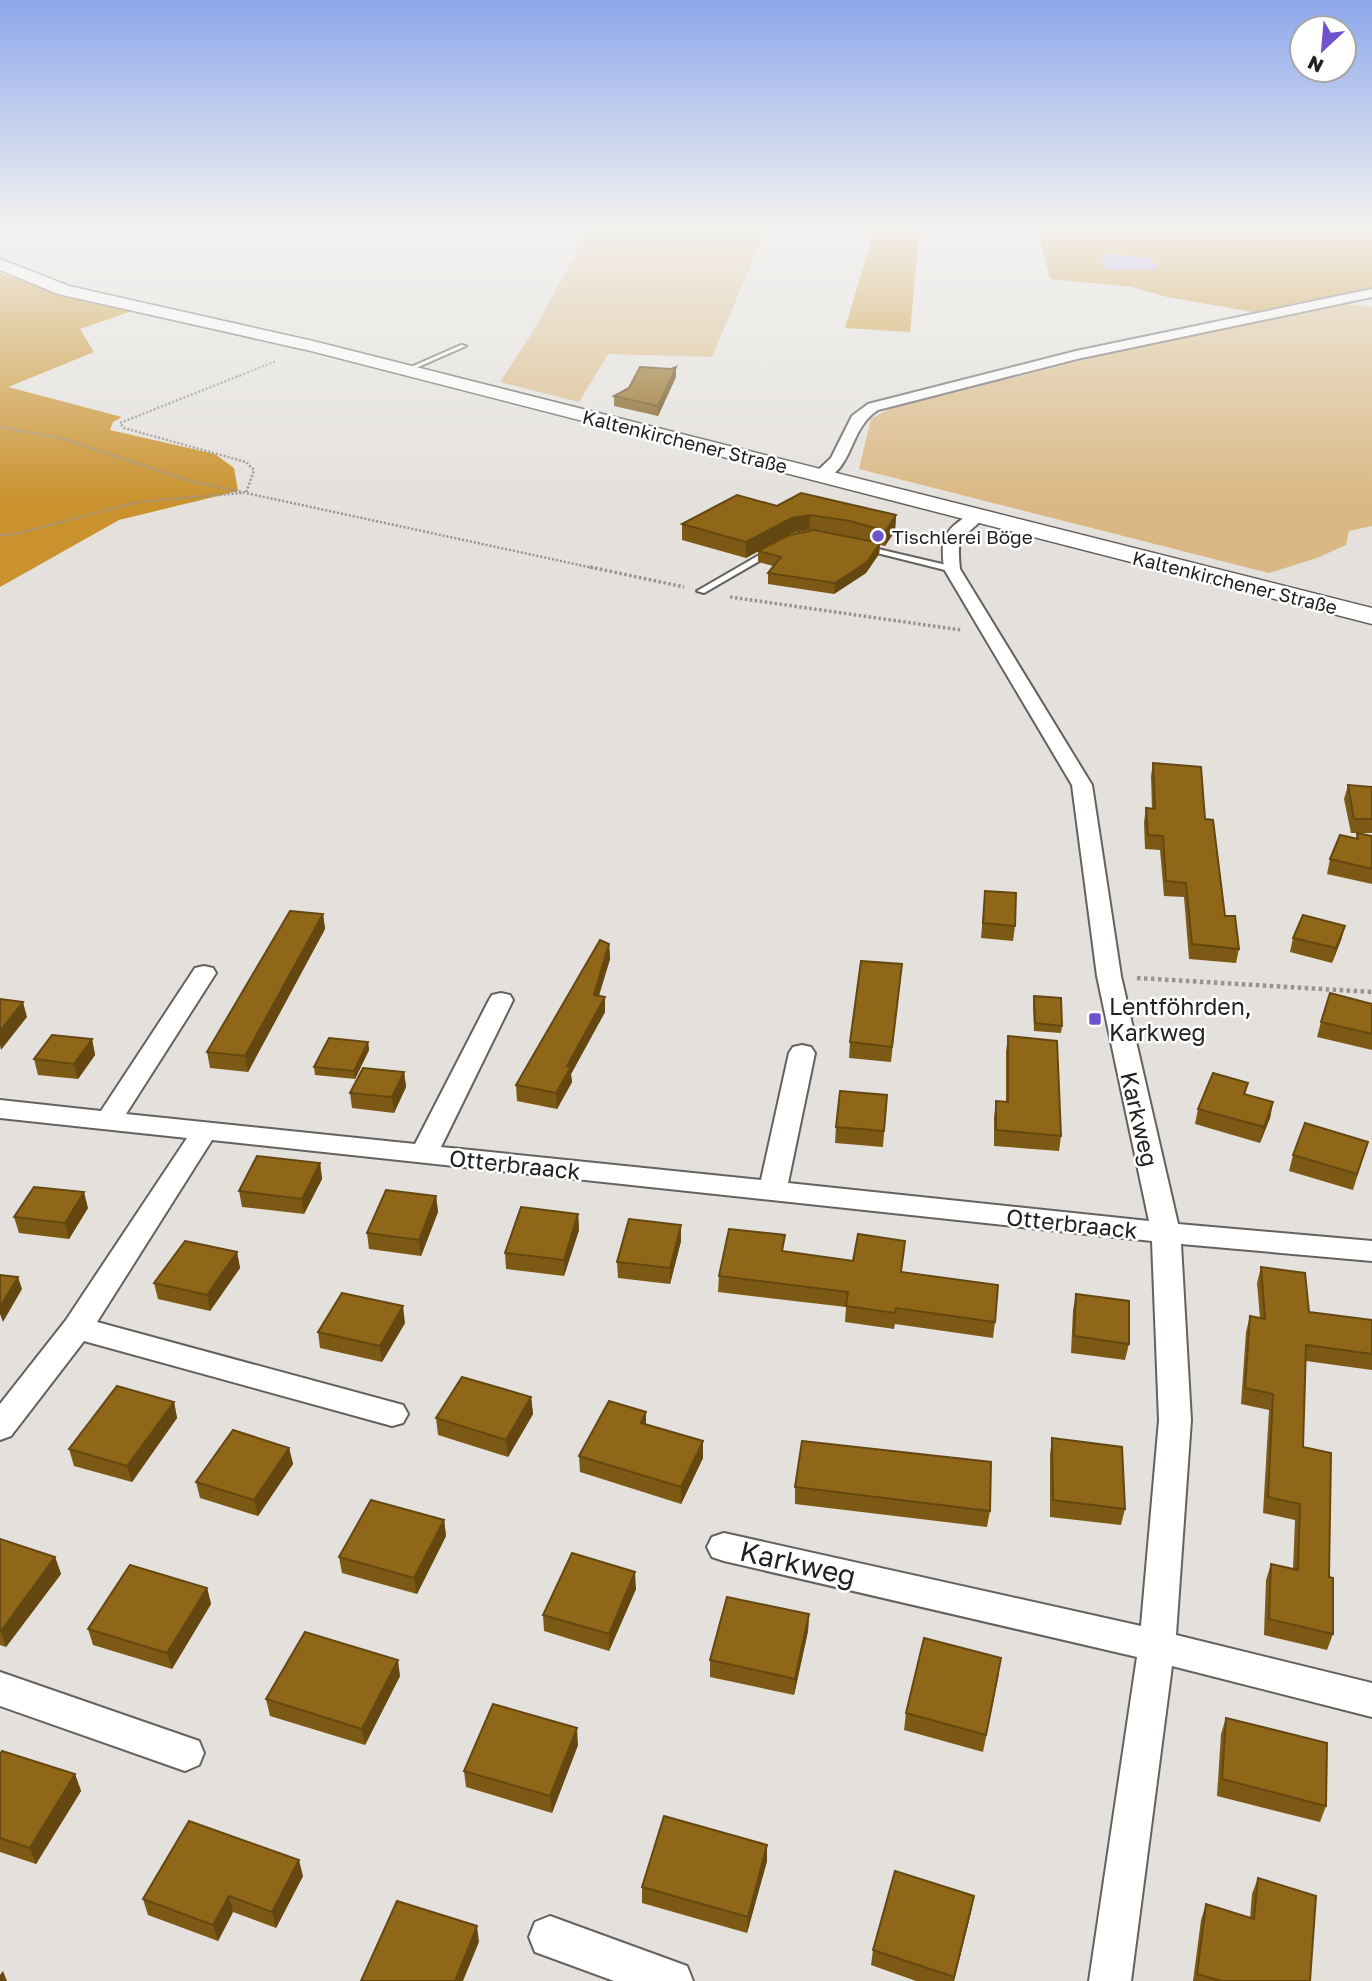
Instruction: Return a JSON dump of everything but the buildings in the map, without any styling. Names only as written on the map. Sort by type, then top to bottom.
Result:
[{"type":"main road","name":"Kaltenkirchener Straße","points":[[182,316],[313,346],[1372,616]]},
{"type":"street","points":[[821,475],[834,467],[857,419],[873,407],[1076,355],[1260,316]]},
{"type":"street","points":[[952,569],[950,548],[953,534],[977,516]]},
{"type":"street","name":"Karkweg","points":[[952,569],[1082,785],[1109,976],[1166,1233],[1175,1420],[1157,1646],[1138,1766],[1110,1981]]},
{"type":"street","points":[[108,1119],[204,973]]},
{"type":"street","name":"Otterbraack","points":[[424,1154],[501,1000]]},
{"type":"street","points":[[773,1190],[802,1053]]},
{"type":"street","name":"Otterbraack","points":[[0,1109],[1166,1233],[1372,1251]]},
{"type":"street","points":[[0,1427],[77,1328],[204,1132]]},
{"type":"street","points":[[77,1328],[392,1414]]},
{"type":"street","name":"Karkweg","points":[[724,1546],[1157,1646],[1372,1700]]},
{"type":"street","points":[[0,1689],[185,1753]]},
{"type":"street","points":[[550,1937],[671,1981]]},
{"type":"lane","points":[[407,370],[463,346]]},
{"type":"lane","points":[[701,591],[785,543]]},
{"type":"lane","points":[[849,543],[952,569]]},
{"type":"path","points":[[246,493],[254,470],[246,462],[124,428],[120,423],[313,346]]},
{"type":"path","points":[[0,428],[65,439],[189,481],[743,600],[994,635]]},
{"type":"path","points":[[0,536],[138,502],[246,493]]},
{"type":"path","points":[[1109,976],[1372,992]]},
{"type":"shaded area","points":[[0,316],[116,316],[80,329],[94,352],[8,387],[122,417],[113,422],[110,430],[215,454],[234,468],[238,491],[119,520],[0,587]]},
{"type":"shaded area","points":[[541,316],[729,316],[712,357],[608,354],[579,402],[500,382]]},
{"type":"shaded area","points":[[848,316],[911,316],[910,332],[845,328]]},
{"type":"shaded area","points":[[1278,316],[1372,316],[1372,526],[1349,531],[1346,545],[1317,558],[1269,573],[859,469],[871,419],[891,408],[1108,354]]},
{"type":"place","name":"Tischlerei Böge","points":[[878,536]]},
{"type":"place","name":"Lentföhrden, Karkweg","points":[[1095,1019]]}]
